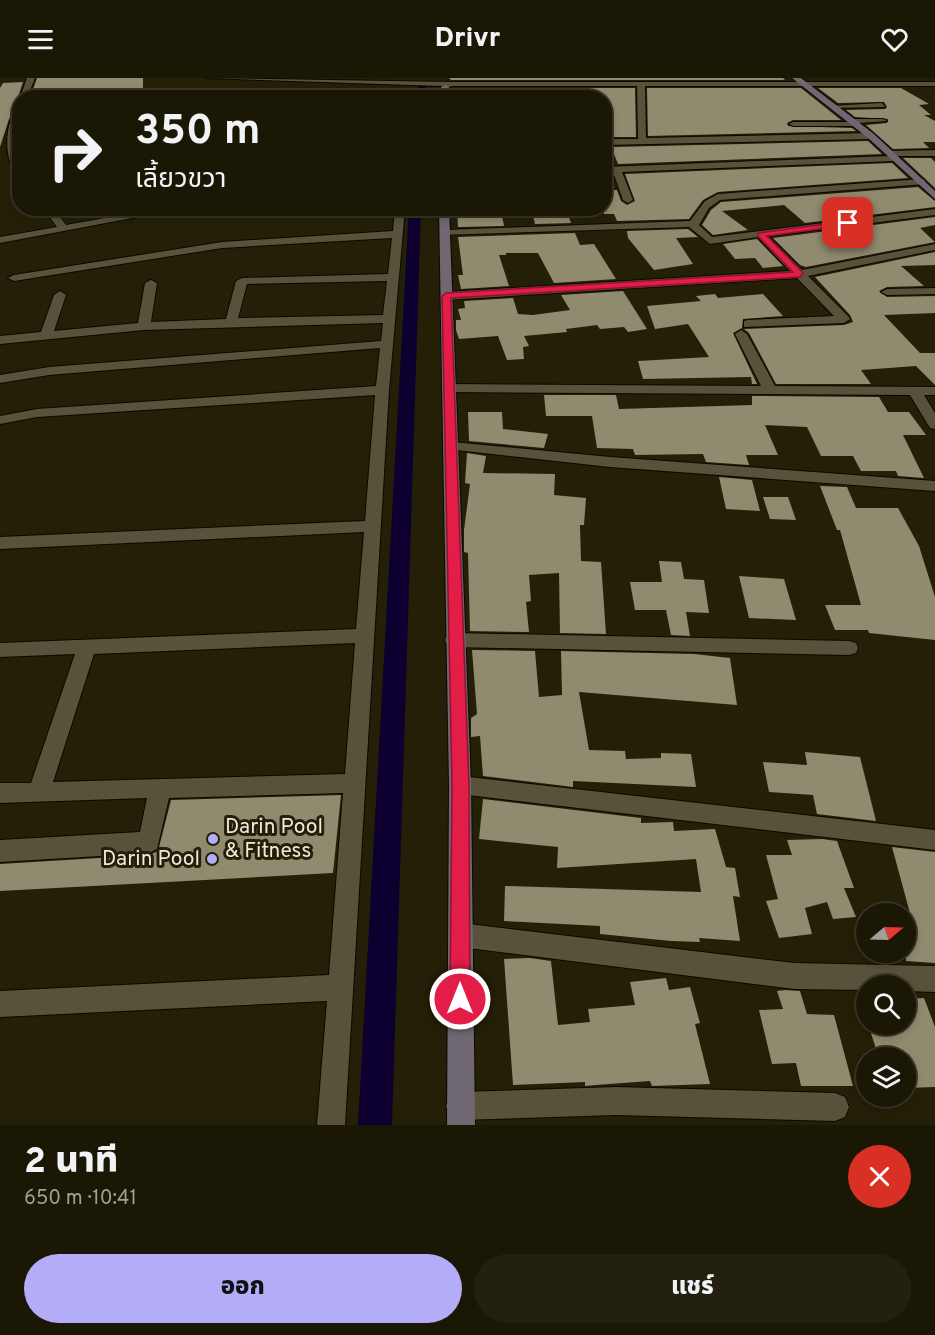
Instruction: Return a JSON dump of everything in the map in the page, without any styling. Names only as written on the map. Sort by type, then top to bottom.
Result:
[{"type":"street","points":[[210,78],[337,80],[410,87],[445,83],[481,85],[564,82],[577,88],[679,82],[932,84]]},
{"type":"street","points":[[481,85],[488,78]]},
{"type":"street","points":[[796,78],[854,122],[920,177],[935,196]]},
{"type":"street","points":[[920,78],[932,84]]},
{"type":"street","points":[[641,86],[642,141]]},
{"type":"street","points":[[833,106],[882,105]]},
{"type":"street","points":[[793,124],[883,121]]},
{"type":"street","points":[[612,142],[698,135],[871,136]]},
{"type":"street","points":[[612,170],[935,153]]},
{"type":"street","points":[[617,170],[617,187],[628,200]]},
{"type":"street","points":[[445,233],[692,224],[698,221],[700,213],[710,201],[718,196],[920,177]]},
{"type":"street","points":[[692,224],[710,241],[935,212]]},
{"type":"street","points":[[54,216],[63,228]]},
{"type":"street","points":[[0,240],[133,216]]},
{"type":"street","points":[[331,1125],[382,390],[399,216]]},
{"type":"street","points":[[444,216],[448,388],[452,446],[454,640],[460,785],[460,1115],[616,1101],[835,1107]]},
{"type":"street","points":[[14,278],[222,245],[398,234]]},
{"type":"street","points":[[760,234],[844,319],[745,329],[770,390]]},
{"type":"street","points":[[446,296],[800,274],[935,247]]},
{"type":"street","points":[[231,322],[242,281],[393,277]]},
{"type":"street","points":[[144,326],[151,283]]},
{"type":"street","points":[[887,292],[935,291]]},
{"type":"street","points":[[46,336],[60,295]]},
{"type":"street","points":[[0,340],[144,326],[389,319]]},
{"type":"street","points":[[0,380],[49,371],[387,344]]},
{"type":"street","points":[[448,388],[935,391]]},
{"type":"street","points":[[0,420],[38,413],[382,390]]},
{"type":"street","points":[[915,391],[935,425]]},
{"type":"street","points":[[452,446],[499,448],[610,462],[935,486]]},
{"type":"street","points":[[0,543],[374,526]]},
{"type":"street","points":[[0,650],[366,636]]},
{"type":"street","points":[[454,640],[849,648]]},
{"type":"street","points":[[38,793],[87,647]]},
{"type":"street","points":[[1,797],[38,793],[356,783]]},
{"type":"street","points":[[460,785],[935,840]]},
{"type":"street","points":[[0,851],[149,842],[160,790]]},
{"type":"street","points":[[460,934],[794,976],[935,979]]},
{"type":"street","points":[[0,1004],[341,987]]},
{"type":"building","points":[[37,78],[143,78],[143,90],[33,90]]},
{"type":"building","points":[[449,78],[783,78],[785,80],[451,80]]},
{"type":"building","points":[[23,82],[20,90],[12,90],[12,114],[0,147],[0,88],[3,83]]},
{"type":"building","points":[[452,88],[635,88],[636,137],[612,137],[612,90],[452,90]]},
{"type":"building","points":[[647,88],[801,88],[841,120],[793,120],[787,123],[788,126],[852,128],[856,131],[648,136]]},
{"type":"building","points":[[818,88],[901,88],[929,104],[919,105],[931,115],[924,115],[935,121],[935,142],[923,142],[929,148],[893,149],[866,125],[887,123],[888,119],[855,117],[846,110],[885,109],[887,107],[884,102],[838,103]]},
{"type":"building","points":[[868,141],[882,154],[618,164],[612,147]]},
{"type":"building","points":[[903,158],[931,158],[935,162],[935,188]]},
{"type":"building","points":[[892,163],[908,178],[718,192],[703,200],[689,219],[617,221],[612,214],[612,190],[617,190],[621,201],[627,205],[635,201],[625,174]]},
{"type":"building","points":[[918,187],[935,201],[935,207],[805,223],[784,205],[722,211],[748,230],[713,235],[702,225],[711,210],[721,202]]},
{"type":"building","points":[[457,216],[502,216],[504,226],[458,227]]},
{"type":"building","points":[[533,216],[568,216],[571,223],[535,224]]},
{"type":"building","points":[[935,217],[935,225],[920,228],[935,242],[806,267],[800,265],[773,238]]},
{"type":"building","points":[[688,229],[698,237],[676,238],[693,264],[654,270],[628,238],[627,231]]},
{"type":"building","points":[[575,233],[580,245],[594,244],[616,279],[554,283],[538,253],[506,253],[506,255],[499,255],[509,286],[461,289],[458,275],[463,275],[458,237]]},
{"type":"building","points":[[757,239],[783,266],[763,268],[755,258],[735,259],[723,244]]},
{"type":"building","points":[[935,252],[935,265],[901,266],[924,286],[887,287],[879,291],[887,297],[935,296],[935,313],[884,315],[920,353],[935,353],[935,385],[916,366],[861,370],[871,384],[776,384],[749,333],[744,329],[844,325],[853,322],[850,315],[815,277]]},
{"type":"building","points":[[623,291],[647,329],[628,332],[624,327],[600,329],[597,325],[566,329],[567,332],[524,336],[529,346],[523,347],[524,359],[507,360],[498,336],[459,339],[456,330],[456,320],[461,320],[458,309],[465,308],[464,301],[513,298],[518,314],[533,315],[570,310],[561,295]]},
{"type":"building","points":[[715,294],[718,298],[763,294],[783,316],[743,319],[742,328],[733,333],[757,384],[752,384],[751,377],[643,379],[638,361],[709,357],[688,324],[655,329],[647,306],[701,301],[696,296]]},
{"type":"building","points":[[544,395],[616,395],[619,409],[752,405],[752,396],[879,397],[888,412],[909,412],[926,435],[903,435],[924,478],[898,476],[896,471],[861,471],[853,456],[821,456],[807,427],[765,425],[778,455],[746,455],[749,465],[706,462],[703,454],[635,455],[633,449],[597,448],[592,416],[546,416]]},
{"type":"building","points":[[468,412],[502,412],[503,429],[548,434],[544,448],[469,441]]},
{"type":"building","points":[[467,453],[486,456],[483,473],[555,474],[554,495],[586,498],[584,525],[580,525],[581,561],[601,562],[606,634],[560,633],[559,573],[529,575],[531,601],[526,602],[529,632],[470,631],[468,553],[464,552],[464,530],[470,484],[465,483]]},
{"type":"building","points":[[719,477],[752,480],[760,511],[726,509]]},
{"type":"building","points":[[820,486],[847,487],[856,508],[898,508],[919,546],[935,597],[935,640],[869,633],[868,630],[835,630],[825,605],[861,605],[840,530],[837,530]]},
{"type":"building","points":[[763,497],[788,497],[796,520],[770,519]]},
{"type":"building","points":[[659,561],[681,562],[684,579],[704,580],[709,613],[686,612],[690,636],[671,635],[666,610],[635,610],[630,582],[662,582]]},
{"type":"building","points":[[739,576],[784,579],[796,620],[749,618]]},
{"type":"building","points":[[472,650],[535,651],[539,697],[562,695],[561,651],[694,654],[730,658],[737,705],[579,692],[589,750],[625,751],[626,759],[661,758],[661,753],[691,754],[696,787],[573,781],[573,787],[483,776],[480,736],[471,737],[471,718],[477,714]]},
{"type":"building","points":[[805,752],[860,757],[876,821],[817,814],[813,795],[769,792],[763,762],[807,765]]},
{"type":"building","points":[[341,795],[333,873],[0,891],[0,864],[149,855],[158,851],[171,800]]},
{"type":"building","points":[[483,799],[641,818],[641,823],[673,822],[674,831],[715,829],[726,867],[735,868],[740,897],[733,896],[740,941],[699,938],[700,942],[671,941],[600,934],[600,926],[504,921],[505,886],[701,892],[696,859],[557,868],[558,847],[479,839]]},
{"type":"building","points":[[787,840],[837,841],[854,888],[844,888],[856,917],[833,919],[827,902],[805,908],[812,934],[779,938],[766,901],[778,899],[766,855],[792,855]]},
{"type":"building","points":[[892,847],[935,852],[935,963],[916,962],[916,903],[907,903]]},
{"type":"building","points":[[530,958],[551,961],[558,1025],[590,1022],[588,1009],[635,1005],[630,982],[666,978],[669,990],[690,987],[700,1023],[695,1024],[710,1084],[652,1086],[650,1081],[585,1086],[585,1082],[513,1085],[504,959]]},
{"type":"building","points":[[777,991],[800,991],[807,1014],[834,1015],[853,1086],[801,1086],[796,1063],[772,1064],[759,1010],[783,1009]]},
{"type":"building","points":[[916,998],[924,998],[935,1027],[935,1087],[916,1088],[916,1047],[875,1047],[872,1035],[916,1035]]},
{"type":"waterway","points":[[422,86],[422,90]]},
{"type":"waterway","points":[[375,1125],[415,216]]},
{"type":"place","name":"Darin Pool & Fitness","points":[[213,839]]},
{"type":"place","name":"Darin Pool","points":[[212,859]]},
{"type":"route","points":[[460,999],[460,785],[454,640],[452,446],[446,296],[800,274],[760,234],[848,223]]}]
